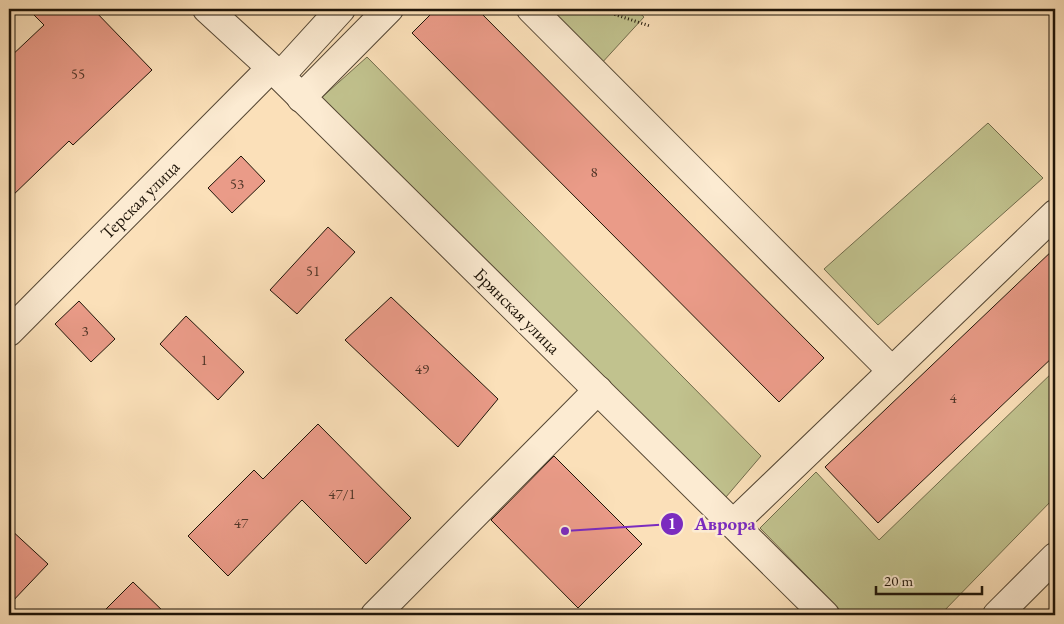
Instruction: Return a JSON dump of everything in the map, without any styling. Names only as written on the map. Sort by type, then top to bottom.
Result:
[{"type":"street","name":"Брянская улица","points":[[208,9],[276,72],[825,615]]},
{"type":"street","name":"Терская улица","points":[[9,332],[341,9]]},
{"type":"street","points":[[301,98],[389,9]]},
{"type":"street","points":[[532,9],[892,371]]},
{"type":"street","points":[[733,524],[1055,214]]},
{"type":"street","points":[[374,615],[598,390]]},
{"type":"street","points":[[997,615],[1055,557]]},
{"type":"path","points":[[598,9],[650,26]]},
{"type":"green space","points":[[543,9],[635,9],[644,17],[600,65]]},
{"type":"green space","points":[[367,57],[761,456],[726,497],[320,99]]},
{"type":"green space","points":[[988,123],[1043,178],[878,325],[824,269]]},
{"type":"green space","points":[[1055,370],[1055,497],[940,615],[845,615],[760,528],[816,472],[879,540]]},
{"type":"building","points":[[28,9],[93,9],[152,70],[73,145],[69,141],[9,199],[9,58],[44,25]]},
{"type":"building","points":[[436,9],[477,9],[824,358],[779,402],[412,33]]},
{"type":"building","points":[[241,156],[265,181],[232,213],[208,188]]},
{"type":"building","points":[[328,227],[355,252],[297,314],[270,290]]},
{"type":"building","points":[[1055,248],[1055,355],[878,523],[825,467]]},
{"type":"building","points":[[391,297],[498,399],[458,447],[345,340]]},
{"type":"building","points":[[79,301],[115,339],[91,362],[55,324]]},
{"type":"building","points":[[186,316],[244,372],[218,400],[160,344]]},
{"type":"building","points":[[318,424],[411,518],[366,564],[302,500],[228,576],[188,536],[254,470],[263,479]]},
{"type":"building","points":[[554,456],[642,544],[578,608],[491,520]]},
{"type":"building","points":[[9,528],[48,564],[9,605]]},
{"type":"building","points":[[133,582],[167,615],[100,615]]},
{"type":"place","name":"Аврора","points":[[565,531]]}]
